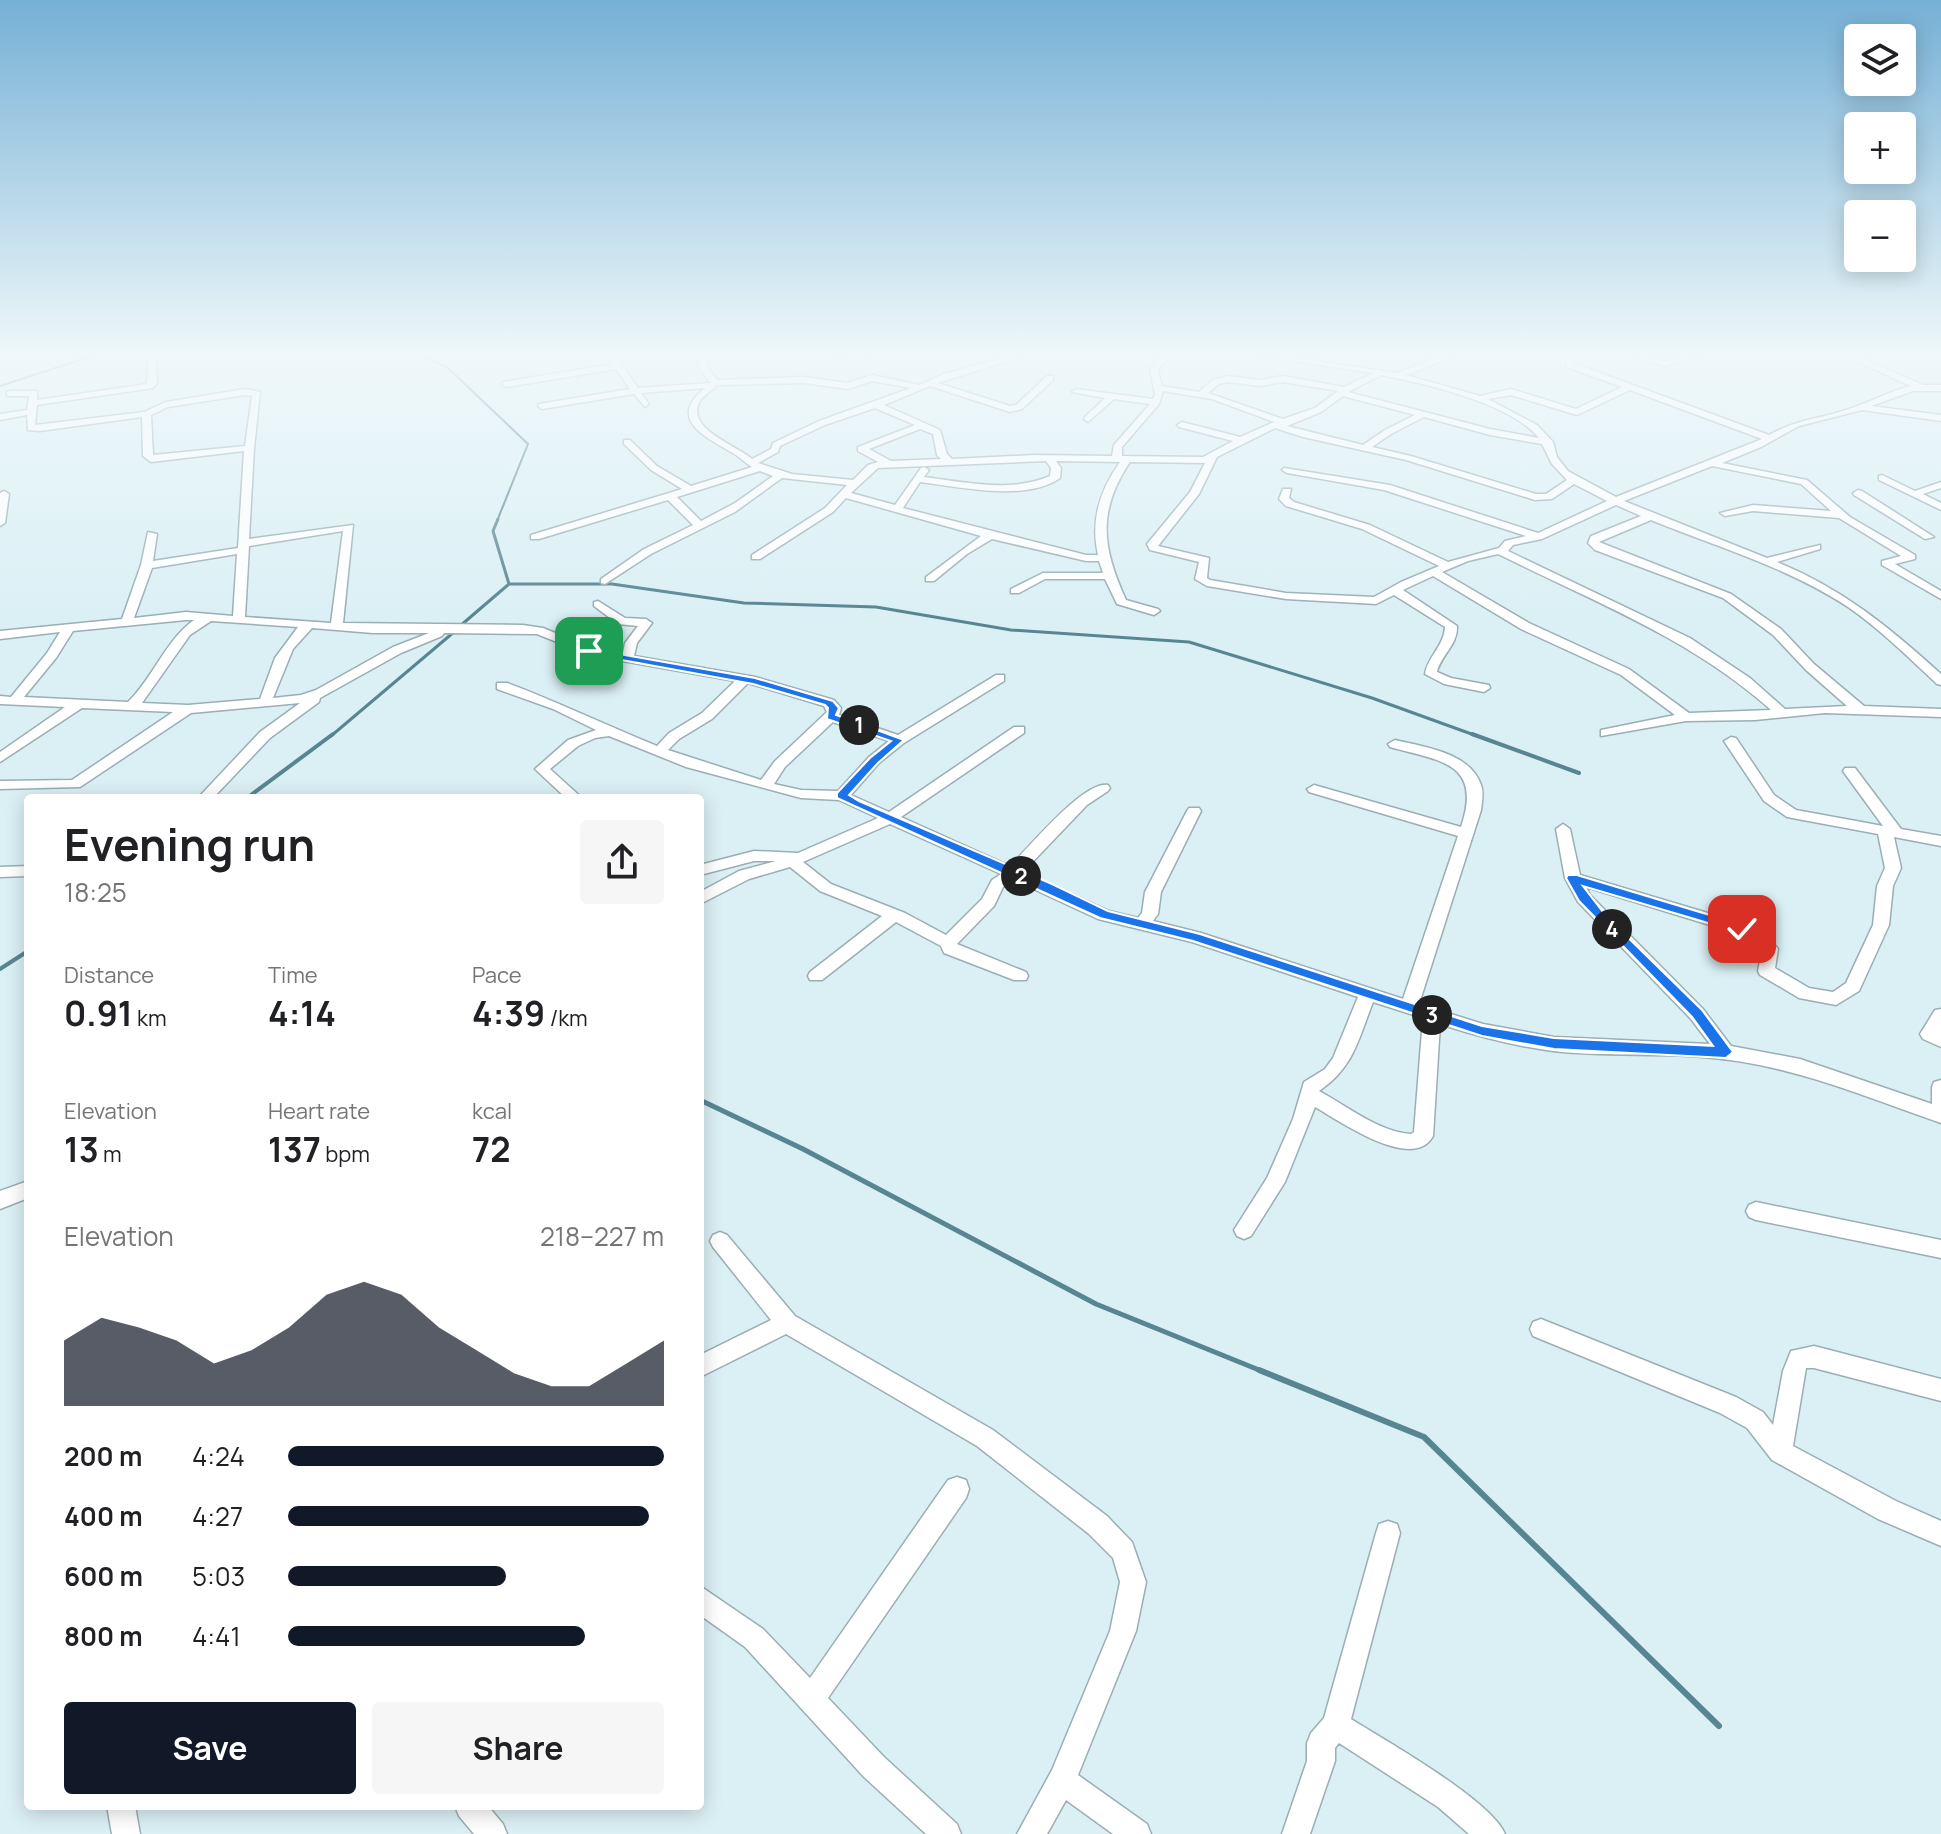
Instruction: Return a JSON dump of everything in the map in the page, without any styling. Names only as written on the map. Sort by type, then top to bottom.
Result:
[{"type":"street","points":[[147,440],[151,459],[249,448]]},
{"type":"street","points":[[239,619],[250,440]]},
{"type":"street","points":[[714,440],[743,454],[756,466],[781,474],[855,483]]},
{"type":"street","points":[[535,537],[671,497],[756,466],[788,440]]},
{"type":"street","points":[[887,440],[861,449],[889,464]]},
{"type":"street","points":[[939,440],[942,455],[950,462]]},
{"type":"street","points":[[1122,459],[1117,447],[1123,440]]},
{"type":"street","points":[[756,557],[829,510],[871,467],[1049,458],[1193,461],[1212,457],[1237,440]]},
{"type":"street","points":[[1336,440],[1535,497],[1548,497],[1575,479]]},
{"type":"street","points":[[1365,448],[1380,440]]},
{"type":"street","points":[[1534,440],[1548,442]]},
{"type":"street","points":[[1546,440],[1556,465],[1615,501],[1820,586],[1859,609],[1941,681]]},
{"type":"street","points":[[1212,457],[1205,482],[1165,526],[1152,544],[1154,548],[1205,560],[1201,579],[1207,583],[1286,596],[1364,602],[1376,601],[1449,566],[1499,551],[1509,543],[1538,537],[1615,501],[1769,440]]},
{"type":"street","points":[[627,442],[654,468],[691,490]]},
{"type":"street","points":[[918,479],[1009,487],[1043,485],[1055,478],[1056,468],[1049,458]]},
{"type":"street","points":[[1122,459],[1101,503],[1104,558],[1108,576],[1121,602],[1154,611]]},
{"type":"street","points":[[897,509],[930,462]]},
{"type":"street","points":[[1710,464],[1804,482],[1841,515],[1911,557],[1887,562],[1888,566],[1941,596]]},
{"type":"street","points":[[1287,470],[1386,487],[1538,537]]},
{"type":"street","points":[[605,581],[643,554],[728,512],[781,474]]},
{"type":"street","points":[[1882,478],[1941,507]]},
{"type":"street","points":[[1915,494],[1941,485]]},
{"type":"street","points":[[1287,491],[1284,499],[1290,504],[1366,527],[1449,566]]},
{"type":"street","points":[[1858,493],[1935,536]]},
{"type":"street","points":[[0,523],[4,494]]},
{"type":"street","points":[[843,494],[990,535],[1086,558],[1104,558]]},
{"type":"street","points":[[671,497],[699,525]]},
{"type":"street","points":[[1725,513],[1753,508],[1841,515]]},
{"type":"street","points":[[1649,517],[1595,538],[1593,543],[1727,596],[1777,632],[1810,667],[1860,710]]},
{"type":"street","points":[[147,565],[349,527],[337,624]]},
{"type":"street","points":[[127,621],[147,565],[152,534]]},
{"type":"street","points":[[930,579],[990,535]]},
{"type":"street","points":[[1916,540],[1935,536]]},
{"type":"street","points":[[1883,539],[1903,542]]},
{"type":"street","points":[[1765,562],[1816,547]]},
{"type":"street","points":[[1499,551],[1686,641],[1746,681],[1782,713]]},
{"type":"street","points":[[1434,572],[1525,626],[1625,672],[1686,717]]},
{"type":"street","points":[[1015,591],[1043,576],[1108,576]]},
{"type":"street","points":[[1396,591],[1451,626],[1451,637],[1431,667],[1431,674],[1484,688]]},
{"type":"street","points":[[598,604],[622,621],[646,623],[631,643],[628,657]]},
{"type":"street","points":[[129,708],[141,697],[192,625],[215,617]]},
{"type":"street","points":[[0,635],[127,621],[215,617],[373,629],[539,631],[589,651],[745,679],[829,703],[834,708],[831,717],[772,772],[766,783],[769,787]]},
{"type":"street","points":[[265,703],[274,674],[294,637],[311,623]]},
{"type":"street","points":[[7,700],[24,693],[68,629]]},
{"type":"street","points":[[209,794],[265,735],[321,693],[405,646],[450,630]]},
{"type":"street","points":[[842,796],[874,760],[899,740],[1000,678]]},
{"type":"street","points":[[661,750],[674,736],[707,716],[745,679]]},
{"type":"street","points":[[502,686],[558,706],[611,732],[691,764],[801,794],[842,796],[1104,915],[1195,937],[1496,1035],[1554,1044],[1726,1052],[1800,1066],[1941,1115],[1941,1087]]},
{"type":"street","points":[[7,700],[188,709],[302,699],[321,693]]},
{"type":"street","points":[[0,758],[80,703]]},
{"type":"street","points":[[0,785],[75,784],[188,709]]},
{"type":"street","points":[[1606,733],[1686,717],[1860,710],[1941,713]]},
{"type":"street","points":[[831,717],[899,740]]},
{"type":"street","points":[[704,894],[888,819],[1019,730]]},
{"type":"street","points":[[570,794],[542,769],[565,747],[589,733],[611,732]]},
{"type":"street","points":[[1731,741],[1762,789],[1780,808],[1809,819],[1941,841]]},
{"type":"street","points":[[1395,744],[1439,757],[1470,776],[1474,783],[1474,800],[1466,833],[1409,1007]]},
{"type":"street","points":[[1573,878],[1742,929],[1761,939],[1770,949],[1766,971],[1805,994],[1836,999],[1853,987],[1881,925],[1885,886],[1893,868],[1891,832],[1850,771]]},
{"type":"street","points":[[948,943],[988,902],[997,884],[1013,873],[1082,802],[1103,788]]},
{"type":"street","points":[[1314,789],[1466,833]]},
{"type":"street","points":[[1141,925],[1150,914],[1153,892],[1194,811]]},
{"type":"street","points":[[1563,829],[1573,878],[1584,898],[1697,1014],[1726,1052]]},
{"type":"street","points":[[704,869],[754,856],[797,858]]},
{"type":"street","points":[[797,858],[803,875],[845,898],[894,915],[948,943],[950,949],[974,961],[1020,976]]},
{"type":"street","points":[[0,872],[24,871]]},
{"type":"street","points":[[816,976],[894,915]]},
{"type":"street","points":[[1244,1230],[1275,1182],[1302,1119],[1311,1087],[1331,1074],[1341,1061],[1368,993]]},
{"type":"street","points":[[1308,1094],[1390,1137],[1406,1142],[1417,1141],[1423,1136],[1432,1015]]},
{"type":"street","points":[[1941,1015],[1929,1034],[1941,1040]]},
{"type":"street","points":[[0,1200],[24,1191]]},
{"type":"street","points":[[1756,1211],[1941,1249]]},
{"type":"street","points":[[720,1241],[787,1323],[985,1438],[1098,1525],[1123,1551],[1133,1582],[1123,1631],[1062,1780],[1031,1834]]},
{"type":"street","points":[[704,1364],[787,1323]]},
{"type":"street","points":[[1541,1329],[1728,1405],[1755,1420],[1780,1452],[1887,1510],[1941,1534]]},
{"type":"street","points":[[1780,1452],[1799,1358],[1814,1357],[1941,1390]]},
{"type":"street","points":[[811,1700],[957,1489]]},
{"type":"street","points":[[1296,1834],[1321,1761],[1321,1743],[1336,1725],[1388,1533]]},
{"type":"street","points":[[704,1602],[754,1638],[874,1767],[947,1834]]},
{"type":"street","points":[[1336,1725],[1448,1797],[1491,1834]]},
{"type":"street","points":[[1062,1780],[1137,1834]]},
{"type":"street","points":[[122,1810],[126,1834]]},
{"type":"street","points":[[472,1810],[493,1834]]},
{"type":"waterway","points":[[497,521],[528,444],[523,440]]},
{"type":"waterway","points":[[498,519],[493,531],[509,584]]},
{"type":"waterway","points":[[460,626],[509,584]]},
{"type":"waterway","points":[[509,584],[612,584],[744,603],[876,607],[1011,630],[1189,642],[1372,698],[1477,736]]},
{"type":"waterway","points":[[331,736],[454,632]]},
{"type":"waterway","points":[[252,794],[333,734]]},
{"type":"waterway","points":[[1472,734],[1579,773]]},
{"type":"waterway","points":[[0,969],[24,954]]},
{"type":"waterway","points":[[704,1102],[803,1149],[1096,1304],[1264,1372]]},
{"type":"waterway","points":[[1259,1370],[1424,1437],[1719,1726]]},
{"type":"route","points":[[589,651],[755,681],[829,703],[834,708],[831,717],[899,740],[874,760],[842,796],[855,804],[1104,915],[1195,937],[1511,1038],[1554,1044],[1726,1052],[1697,1014],[1603,920],[1584,898],[1573,878],[1742,929]]}]
